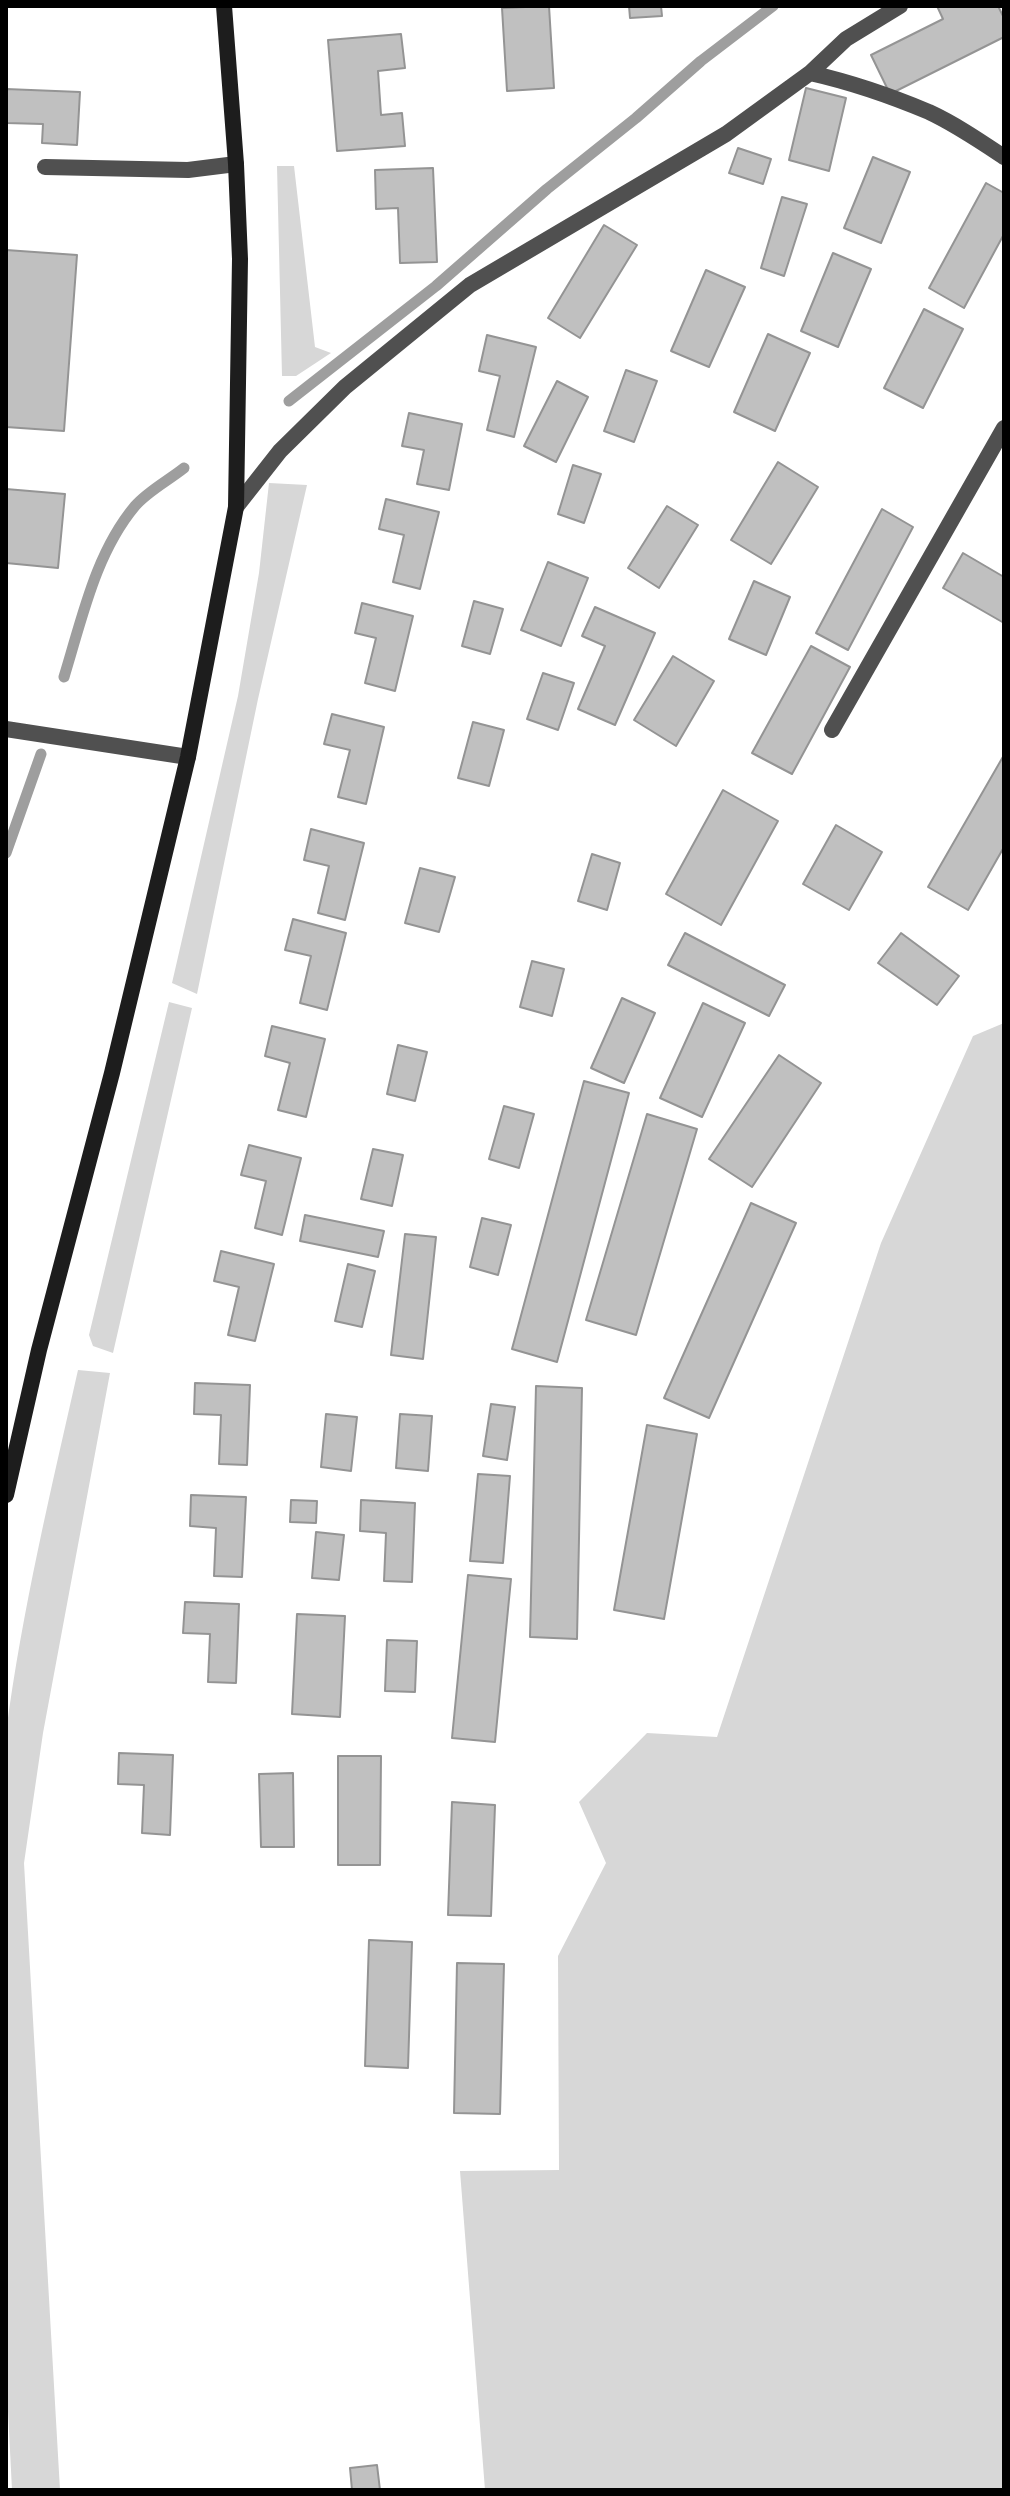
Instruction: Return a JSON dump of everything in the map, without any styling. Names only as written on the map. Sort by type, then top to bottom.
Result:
[{"type":"main road","points":[[6,1495],[39,1350],[112,1073],[188,757],[236,507],[240,259],[224,6]]},
{"type":"street","points":[[236,507],[280,451],[345,387],[470,285],[726,134],[810,73],[846,39],[900,6]]},
{"type":"street","points":[[810,73],[840,80],[929,112],[967,132],[1004,157]]},
{"type":"street","points":[[45,167],[188,170],[236,164]]},
{"type":"street","points":[[832,730],[1004,428]]},
{"type":"street","points":[[6,729],[188,757]]},
{"type":"shaded area","points":[[277,166],[294,166],[315,347],[331,353],[296,376],[282,376]]},
{"type":"shaded area","points":[[269,483],[307,485],[258,699],[197,994],[172,983],[238,696],[259,573]]},
{"type":"shaded area","points":[[169,1002],[192,1008],[113,1353],[93,1346],[89,1335]]},
{"type":"shaded area","points":[[1004,1023],[1004,2490],[485,2490],[460,2171],[559,2170],[558,1956],[606,1863],[579,1802],[647,1733],[717,1737],[881,1243],[973,1036]]},
{"type":"shaded area","points":[[78,1370],[110,1373],[43,1733],[24,1863],[60,2490],[12,2490],[6,2372],[6,1733],[29,1596]]},
{"type":"building","points":[[549,6],[554,88],[507,91],[502,8]]},
{"type":"building","points":[[629,6],[661,6],[662,16],[630,18]]},
{"type":"building","points":[[937,6],[998,6],[1004,18],[1004,37],[890,94],[871,55],[943,19]]},
{"type":"building","points":[[401,34],[405,68],[378,71],[381,115],[402,113],[405,146],[337,151],[328,40]]},
{"type":"building","points":[[806,88],[846,98],[829,171],[789,160]]},
{"type":"building","points":[[6,89],[80,92],[77,145],[42,143],[43,124],[6,123]]},
{"type":"building","points":[[738,148],[771,159],[763,184],[729,173]]},
{"type":"building","points":[[873,157],[910,172],[881,243],[844,228]]},
{"type":"building","points":[[433,168],[437,262],[400,263],[398,208],[376,209],[375,170]]},
{"type":"building","points":[[986,183],[1004,193],[1004,234],[964,308],[929,288]]},
{"type":"building","points":[[782,197],[807,204],[784,276],[761,268]]},
{"type":"building","points":[[604,225],[637,245],[580,338],[548,318]]},
{"type":"building","points":[[6,250],[77,255],[64,431],[6,427]]},
{"type":"building","points":[[833,253],[871,269],[838,347],[801,331]]},
{"type":"building","points":[[706,270],[745,287],[709,367],[671,351]]},
{"type":"building","points":[[924,309],[963,329],[923,408],[884,388]]},
{"type":"building","points":[[768,334],[810,353],[775,431],[734,412]]},
{"type":"building","points":[[487,335],[536,347],[514,437],[487,430],[500,376],[479,371]]},
{"type":"building","points":[[626,370],[657,381],[634,442],[604,431]]},
{"type":"building","points":[[557,381],[588,397],[556,462],[524,446]]},
{"type":"building","points":[[409,413],[462,424],[449,490],[417,484],[424,450],[402,446]]},
{"type":"building","points":[[778,462],[818,487],[771,564],[731,540]]},
{"type":"building","points":[[573,465],[601,474],[584,523],[558,514]]},
{"type":"building","points":[[6,489],[65,494],[58,568],[6,563]]},
{"type":"building","points":[[386,499],[439,512],[420,589],[393,582],[404,535],[379,529]]},
{"type":"building","points":[[667,506],[698,525],[659,588],[628,568]]},
{"type":"building","points":[[882,509],[913,527],[848,650],[816,633]]},
{"type":"building","points":[[963,553],[1004,577],[1004,623],[943,588]]},
{"type":"building","points":[[548,562],[588,578],[561,646],[521,630]]},
{"type":"building","points":[[754,581],[790,597],[766,655],[729,639]]},
{"type":"building","points":[[474,601],[503,609],[490,654],[462,646]]},
{"type":"building","points":[[362,603],[413,616],[395,691],[365,683],[376,638],[355,633]]},
{"type":"building","points":[[595,607],[655,633],[615,725],[578,709],[605,646],[582,636]]},
{"type":"building","points":[[811,646],[850,667],[792,774],[752,753]]},
{"type":"building","points":[[673,656],[714,681],[676,746],[634,720]]},
{"type":"building","points":[[543,673],[574,683],[558,730],[527,719]]},
{"type":"building","points":[[332,714],[384,727],[366,804],[338,797],[350,750],[324,744]]},
{"type":"building","points":[[473,722],[504,730],[489,786],[458,778]]},
{"type":"building","points":[[1004,755],[1004,847],[968,910],[928,887]]},
{"type":"building","points":[[723,790],[778,821],[721,925],[666,894]]},
{"type":"building","points":[[836,825],[882,852],[849,910],[803,884]]},
{"type":"building","points":[[311,829],[364,843],[345,920],[318,913],[329,866],[304,860]]},
{"type":"building","points":[[592,854],[620,863],[607,910],[578,901]]},
{"type":"building","points":[[420,868],[455,877],[439,932],[405,923]]},
{"type":"building","points":[[293,919],[346,933],[327,1010],[300,1003],[311,956],[285,950]]},
{"type":"building","points":[[685,933],[785,985],[769,1016],[668,965]]},
{"type":"building","points":[[901,933],[959,976],[937,1005],[878,963]]},
{"type":"building","points":[[532,961],[564,969],[552,1016],[520,1007]]},
{"type":"building","points":[[622,998],[655,1013],[624,1083],[591,1068]]},
{"type":"building","points":[[703,1003],[745,1023],[702,1117],[660,1098]]},
{"type":"building","points":[[272,1026],[325,1039],[306,1117],[278,1110],[290,1063],[265,1056]]},
{"type":"building","points":[[398,1045],[427,1052],[415,1101],[387,1094]]},
{"type":"building","points":[[779,1055],[821,1083],[752,1187],[709,1159]]},
{"type":"building","points":[[584,1081],[629,1093],[557,1362],[512,1349]]},
{"type":"building","points":[[504,1106],[534,1114],[519,1168],[489,1159]]},
{"type":"building","points":[[647,1114],[697,1129],[636,1335],[586,1320]]},
{"type":"building","points":[[249,1145],[301,1158],[282,1235],[255,1228],[266,1181],[241,1175]]},
{"type":"building","points":[[373,1149],[403,1155],[392,1206],[361,1199]]},
{"type":"building","points":[[751,1203],[796,1223],[709,1418],[664,1398]]},
{"type":"building","points":[[305,1215],[384,1231],[378,1257],[300,1241]]},
{"type":"building","points":[[482,1218],[511,1225],[498,1275],[470,1267]]},
{"type":"building","points":[[405,1234],[436,1237],[423,1359],[391,1355]]},
{"type":"building","points":[[221,1251],[274,1264],[255,1341],[228,1335],[239,1287],[214,1281]]},
{"type":"building","points":[[348,1264],[375,1271],[362,1327],[335,1321]]},
{"type":"building","points":[[195,1383],[250,1385],[247,1465],[219,1464],[221,1415],[194,1414]]},
{"type":"building","points":[[536,1386],[582,1388],[577,1639],[530,1637]]},
{"type":"building","points":[[491,1404],[515,1407],[507,1460],[483,1456]]},
{"type":"building","points":[[326,1414],[357,1417],[351,1471],[321,1467]]},
{"type":"building","points":[[400,1414],[432,1416],[428,1471],[396,1468]]},
{"type":"building","points":[[647,1425],[697,1434],[664,1619],[614,1610]]},
{"type":"building","points":[[478,1474],[510,1476],[503,1563],[470,1561]]},
{"type":"building","points":[[191,1495],[246,1497],[242,1577],[214,1576],[216,1528],[190,1526]]},
{"type":"building","points":[[291,1500],[317,1501],[316,1523],[290,1522]]},
{"type":"building","points":[[361,1500],[415,1503],[412,1582],[384,1581],[386,1533],[360,1531]]},
{"type":"building","points":[[316,1532],[344,1535],[339,1580],[312,1578]]},
{"type":"building","points":[[468,1575],[511,1579],[495,1742],[452,1738]]},
{"type":"building","points":[[185,1602],[239,1604],[236,1683],[208,1682],[210,1634],[183,1633]]},
{"type":"building","points":[[297,1614],[345,1616],[340,1717],[292,1714]]},
{"type":"building","points":[[387,1640],[417,1641],[415,1692],[385,1691]]},
{"type":"building","points":[[119,1753],[173,1755],[170,1835],[142,1833],[144,1785],[118,1784]]},
{"type":"building","points":[[338,1756],[381,1756],[380,1865],[338,1865]]},
{"type":"building","points":[[293,1773],[294,1847],[261,1847],[259,1774]]},
{"type":"building","points":[[452,1802],[495,1805],[491,1916],[448,1915]]},
{"type":"building","points":[[369,1940],[412,1942],[408,2068],[365,2066]]},
{"type":"building","points":[[457,1963],[504,1964],[500,2114],[454,2113]]},
{"type":"building","points":[[377,2465],[380,2490],[352,2490],[350,2468]]},
{"type":"waterway","points":[[289,401],[436,286],[701,61],[773,6]]},
{"type":"waterway","points":[[64,677],[91,588],[121,525],[140,501],[184,468]]},
{"type":"waterway","points":[[6,853],[41,754]]}]
